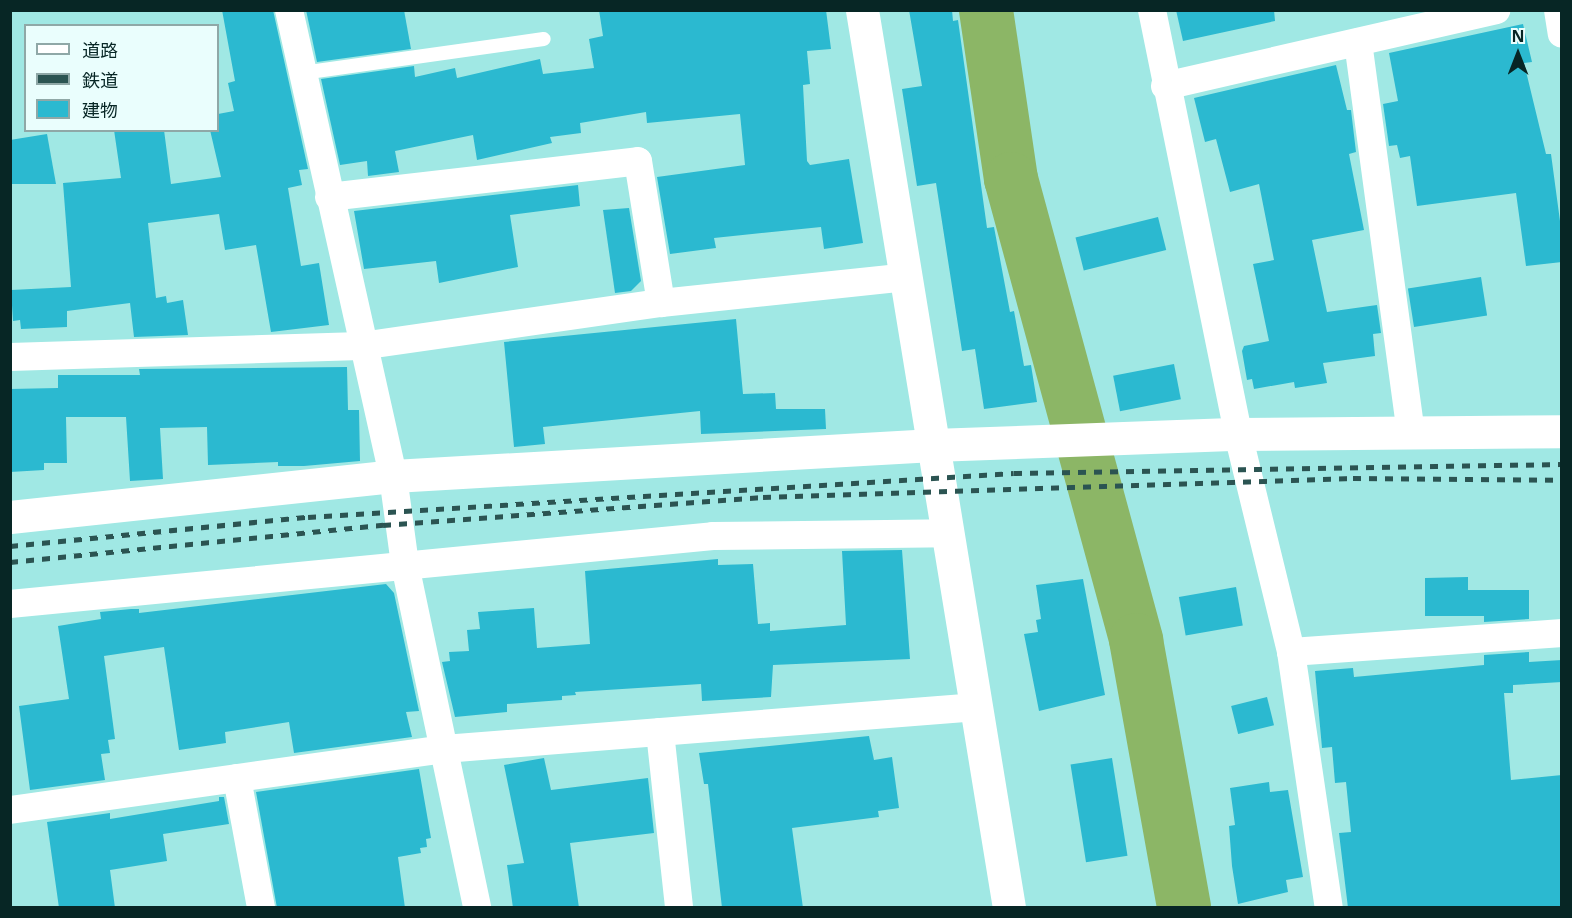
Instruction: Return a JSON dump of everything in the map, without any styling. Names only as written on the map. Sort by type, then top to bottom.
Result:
[{"type":"street","points":[[289,10],[361,346],[393,476],[405,566],[477,908]]},
{"type":"street","points":[[862,10],[1009,908]]},
{"type":"street","points":[[1152,10],[1165,86],[1238,434],[1291,652],[1329,908]]},
{"type":"street","points":[[1165,86],[1496,10]]},
{"type":"street","points":[[1558,10],[1562,34]]},
{"type":"street","points":[[1358,42],[1412,432]]},
{"type":"street","points":[[328,197],[638,161],[661,303]]},
{"type":"street","points":[[10,357],[361,346],[661,303],[907,277]]},
{"type":"street","points":[[10,517],[393,476],[933,445],[1100,441],[1238,434],[1562,430]]},
{"type":"street","points":[[10,604],[713,536],[948,533]]},
{"type":"street","points":[[1291,652],[1562,633]]},
{"type":"street","points":[[10,810],[444,749],[977,707]]},
{"type":"street","points":[[660,732],[679,908]]},
{"type":"street","points":[[237,778],[261,908]]},
{"type":"lane","points":[[302,73],[544,39]]},
{"type":"building","points":[[222,10],[273,10],[308,169],[299,170],[302,185],[288,188],[301,266],[319,263],[329,325],[271,332],[256,245],[225,250],[219,214],[148,223],[156,298],[166,296],[167,303],[183,300],[188,335],[134,337],[130,303],[67,311],[67,327],[21,329],[20,320],[13,321],[11,290],[71,287],[63,183],[121,178],[114,132],[164,132],[171,184],[221,177],[210,132],[219,132],[219,114],[234,111],[228,83],[235,81]]},
{"type":"building","points":[[306,10],[404,10],[411,49],[317,62]]},
{"type":"building","points":[[599,10],[826,10],[831,49],[807,51],[810,84],[803,85],[807,161],[810,165],[849,159],[863,243],[824,249],[821,227],[714,238],[716,248],[670,254],[657,177],[745,165],[740,114],[647,123],[646,112],[580,123],[581,133],[550,137],[552,143],[477,160],[473,135],[395,151],[399,172],[368,176],[367,161],[340,165],[321,79],[414,66],[415,77],[455,68],[457,78],[540,59],[543,74],[594,68],[589,39],[603,36]]},
{"type":"building","points":[[909,10],[952,10],[953,21],[958,20],[987,228],[994,227],[1010,312],[1014,311],[1024,366],[1031,365],[1037,402],[984,409],[975,349],[962,351],[936,183],[917,186],[902,89],[922,86]]},
{"type":"building","points":[[1176,10],[1274,10],[1275,21],[1183,41]]},
{"type":"building","points":[[1523,24],[1532,62],[1524,63],[1546,154],[1551,154],[1562,236],[1562,262],[1526,266],[1516,193],[1417,206],[1410,156],[1400,158],[1397,145],[1389,146],[1383,104],[1398,101],[1389,53]]},
{"type":"building","points":[[1336,65],[1347,110],[1351,110],[1356,152],[1349,154],[1364,230],[1312,240],[1327,312],[1377,305],[1381,333],[1373,334],[1375,356],[1323,363],[1327,383],[1295,388],[1294,382],[1254,389],[1252,379],[1247,380],[1242,351],[1244,346],[1269,341],[1253,264],[1274,260],[1259,184],[1230,192],[1216,139],[1205,142],[1194,98]]},
{"type":"building","points":[[47,134],[56,184],[10,184],[10,140]]},
{"type":"building","points":[[578,185],[580,206],[510,215],[518,267],[439,283],[436,261],[364,269],[354,211]]},
{"type":"building","points":[[629,208],[641,281],[631,291],[615,293],[603,210]]},
{"type":"building","points":[[1158,217],[1166,250],[1084,271],[1076,238]]},
{"type":"building","points":[[1481,277],[1487,316],[1414,327],[1408,289]]},
{"type":"building","points":[[736,319],[743,394],[775,393],[776,409],[825,409],[826,429],[701,434],[700,411],[543,427],[545,444],[514,447],[504,342]]},
{"type":"building","points":[[1174,364],[1181,399],[1120,411],[1113,376]]},
{"type":"building","points":[[347,367],[348,410],[359,410],[360,461],[304,466],[278,466],[278,462],[208,465],[207,427],[160,428],[163,479],[130,481],[126,417],[66,417],[67,463],[44,463],[44,470],[10,472],[10,389],[58,388],[58,375],[140,375],[139,369]]},
{"type":"building","points":[[902,550],[910,659],[773,665],[771,697],[702,701],[701,684],[575,692],[576,695],[562,696],[562,700],[507,704],[507,712],[455,717],[442,662],[450,661],[449,652],[469,651],[467,630],[480,629],[478,612],[534,608],[537,648],[590,644],[585,571],[718,559],[718,565],[753,564],[758,624],[770,623],[770,631],[846,625],[842,551]]},
{"type":"building","points":[[1468,577],[1468,590],[1529,590],[1529,619],[1484,622],[1484,616],[1425,616],[1425,578]]},
{"type":"building","points":[[1083,579],[1105,695],[1039,711],[1024,634],[1038,632],[1036,620],[1041,619],[1036,585]]},
{"type":"building","points":[[386,584],[394,593],[419,711],[406,712],[412,737],[294,753],[289,722],[225,732],[226,743],[179,750],[164,647],[104,656],[115,739],[108,740],[110,753],[101,754],[105,780],[30,790],[19,706],[69,699],[58,626],[101,619],[100,612],[139,609],[139,613]]},
{"type":"building","points":[[1236,587],[1243,625],[1186,635],[1179,597]]},
{"type":"building","points":[[1529,652],[1529,662],[1562,660],[1562,682],[1513,685],[1513,693],[1504,693],[1511,780],[1562,775],[1562,908],[1348,908],[1339,833],[1351,832],[1346,782],[1335,783],[1332,747],[1322,748],[1315,671],[1353,668],[1354,677],[1484,665],[1484,655]]},
{"type":"building","points":[[1267,697],[1274,725],[1238,734],[1231,706]]},
{"type":"building","points":[[869,736],[874,760],[892,757],[899,808],[878,811],[879,817],[792,828],[803,908],[722,908],[708,784],[704,784],[699,753]]},
{"type":"building","points":[[544,758],[551,790],[648,778],[654,833],[570,843],[579,908],[513,908],[507,865],[524,863],[504,765]]},
{"type":"building","points":[[1112,758],[1127,856],[1086,862],[1071,765]]},
{"type":"building","points":[[419,769],[431,838],[426,839],[427,847],[420,848],[421,853],[398,857],[405,908],[277,908],[256,792]]},
{"type":"building","points":[[1269,782],[1270,792],[1288,790],[1303,877],[1286,880],[1288,892],[1238,904],[1229,826],[1235,825],[1230,788]]},
{"type":"building","points":[[219,797],[224,797],[229,824],[163,834],[167,861],[110,870],[115,908],[59,908],[47,822],[110,813],[110,819],[219,801]]},
{"type":"waterway","points":[[986,10],[1011,179],[1136,640],[1184,908]]},
{"type":"railway","points":[[10,546],[308,517],[1014,473],[1562,464]]},
{"type":"railway","points":[[10,562],[383,525],[763,497],[1353,478],[1562,480]]}]
